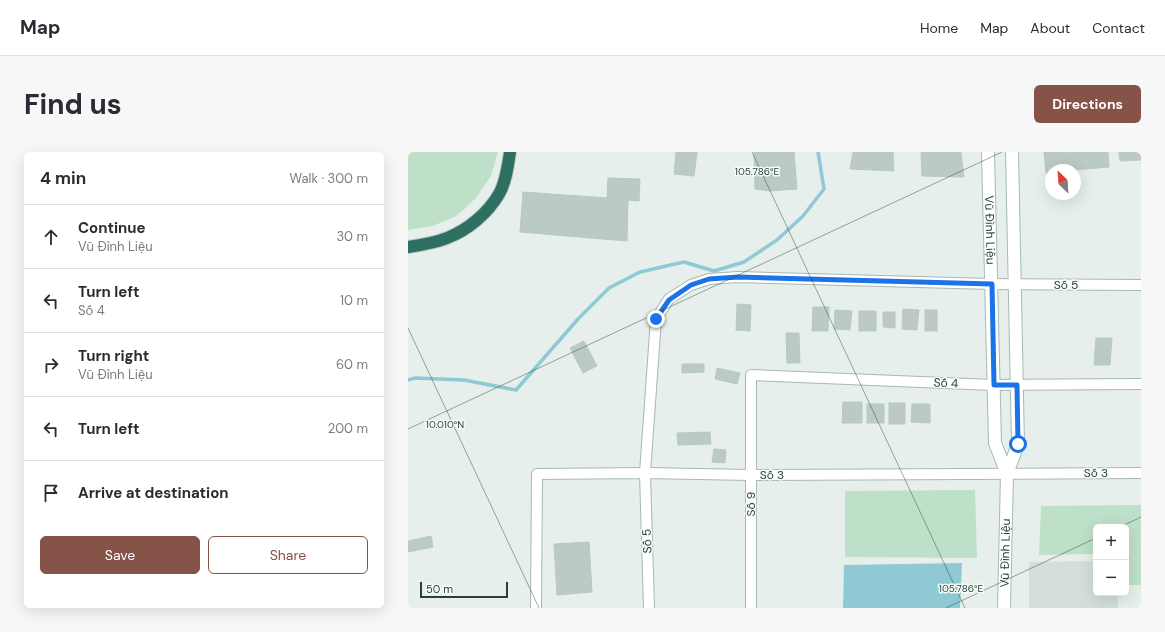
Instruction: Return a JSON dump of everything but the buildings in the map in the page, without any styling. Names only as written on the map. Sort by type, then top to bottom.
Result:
[{"type":"highway","points":[[408,247],[448,238],[469,226],[486,211],[499,194],[507,169],[510,152]]},
{"type":"street","name":"Vũ Đình Liệu","points":[[988,152],[995,443],[1007,474]]},
{"type":"street","name":"Vũ Đình Liệu","points":[[1004,608],[1007,474],[1018,444],[1012,152]]},
{"type":"street","name":"Số 5","points":[[649,608],[645,473],[656,319],[669,300],[691,285],[709,279],[738,277],[992,284],[1141,285]]},
{"type":"street","name":"Số 4","points":[[751,375],[994,385],[1141,384]]},
{"type":"street","name":"Số 9","points":[[751,375],[751,608]]},
{"type":"street","name":"Số 3","points":[[536,608],[537,474],[645,473],[750,475],[1141,473]]},
{"type":"shaded area","points":[[1093,561],[1093,596],[1118,596],[1118,608],[1029,608],[1029,562]]},
{"type":"green space","points":[[408,152],[498,152],[491,176],[476,198],[456,216],[433,226],[408,230]]},
{"type":"green space","points":[[975,490],[977,558],[845,557],[845,491]]},
{"type":"green space","points":[[1141,505],[1141,585],[1129,585],[1129,524],[1093,524],[1093,554],[1039,555],[1041,506]]},
{"type":"water","points":[[962,563],[960,608],[843,608],[844,565]]},
{"type":"waterway","points":[[408,380],[415,378],[464,380],[516,390],[578,319],[609,288],[640,272],[684,262],[714,271],[744,262],[777,240],[803,216],[824,189],[818,152]]},
{"type":"route","points":[[656,319],[669,300],[691,285],[709,279],[738,277],[992,284],[994,385],[1017,385],[1018,444]]}]
